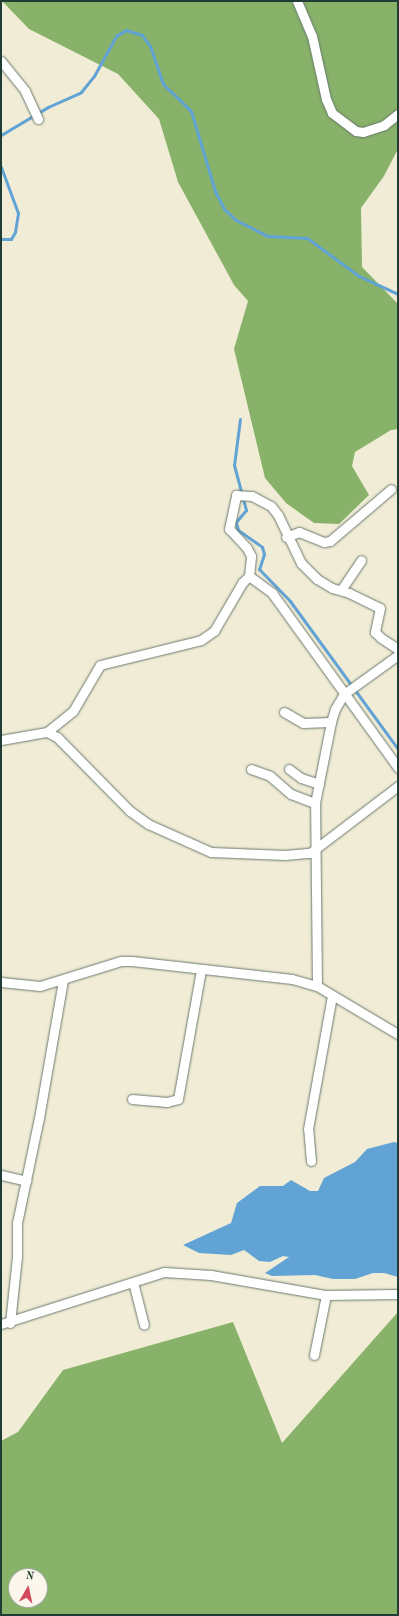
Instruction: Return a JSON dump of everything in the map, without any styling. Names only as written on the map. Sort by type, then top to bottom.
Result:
[{"type":"street","points":[[297,1],[312,36],[326,99],[332,113],[356,130],[363,132],[371,132],[384,125],[398,114]]},
{"type":"street","points":[[1,61],[25,91],[37,116]]},
{"type":"street","points":[[286,537],[299,532],[324,542],[330,541],[391,489]]},
{"type":"street","points":[[1,740],[47,732],[73,711],[100,665],[208,636],[214,631],[242,583],[249,576],[251,556],[247,548],[229,529],[236,495],[244,495],[271,506],[278,515],[286,537],[301,563],[317,579],[332,588],[341,590],[380,608],[375,632],[398,649]]},
{"type":"street","points":[[341,590],[361,560]]},
{"type":"street","points":[[249,576],[272,594],[350,690],[398,768]]},
{"type":"street","points":[[317,986],[315,803],[331,722],[335,709],[350,690],[398,655]]},
{"type":"street","points":[[284,712],[303,723],[331,722]]},
{"type":"street","points":[[47,732],[68,747],[130,811],[148,824],[211,852],[247,854],[302,854],[316,849],[322,841],[398,786]]},
{"type":"street","points":[[250,769],[270,776],[287,791],[315,803]]},
{"type":"street","points":[[288,769],[300,778],[319,784]]},
{"type":"street","points":[[1,982],[28,986],[63,980],[122,961],[292,979],[317,986],[398,1034]]},
{"type":"street","points":[[132,1099],[167,1102],[178,1099],[201,970]]},
{"type":"street","points":[[63,980],[17,1223],[17,1256],[5,1324],[164,1272],[175,1271],[326,1295],[398,1294]]},
{"type":"street","points":[[311,1161],[308,1129],[332,996]]},
{"type":"street","points":[[1,1175],[26,1181]]},
{"type":"street","points":[[133,1282],[144,1325]]},
{"type":"street","points":[[314,1355],[326,1295]]},
{"type":"green space","points":[[2,1],[398,1],[398,149],[384,176],[361,208],[362,267],[398,304],[398,429],[391,430],[355,452],[352,466],[369,495],[339,524],[314,523],[286,503],[265,478],[234,349],[248,301],[234,285],[178,182],[159,119],[118,74],[29,29]]},
{"type":"green space","points":[[398,1312],[398,1615],[1,1615],[1,1441],[18,1432],[63,1370],[233,1322],[282,1443]]},
{"type":"water","points":[[394,1142],[398,1143],[398,1277],[384,1273],[373,1273],[355,1279],[333,1279],[315,1275],[272,1276],[265,1273],[289,1257],[283,1256],[270,1262],[259,1261],[244,1250],[231,1255],[199,1253],[183,1245],[231,1223],[237,1203],[260,1186],[283,1186],[291,1180],[310,1191],[318,1191],[324,1178],[355,1162],[367,1149]]},
{"type":"waterway","points":[[1,135],[48,107],[81,92],[94,76],[116,36],[126,30],[142,35],[150,46],[163,84],[191,111],[215,191],[224,209],[236,220],[267,236],[307,238],[359,276],[398,294]]},
{"type":"waterway","points":[[1,167],[18,213],[15,232],[11,239],[1,239]]},
{"type":"waterway","points":[[240,419],[234,465],[246,510],[236,522],[238,530],[262,547],[264,554],[259,569],[290,601],[398,749]]}]
